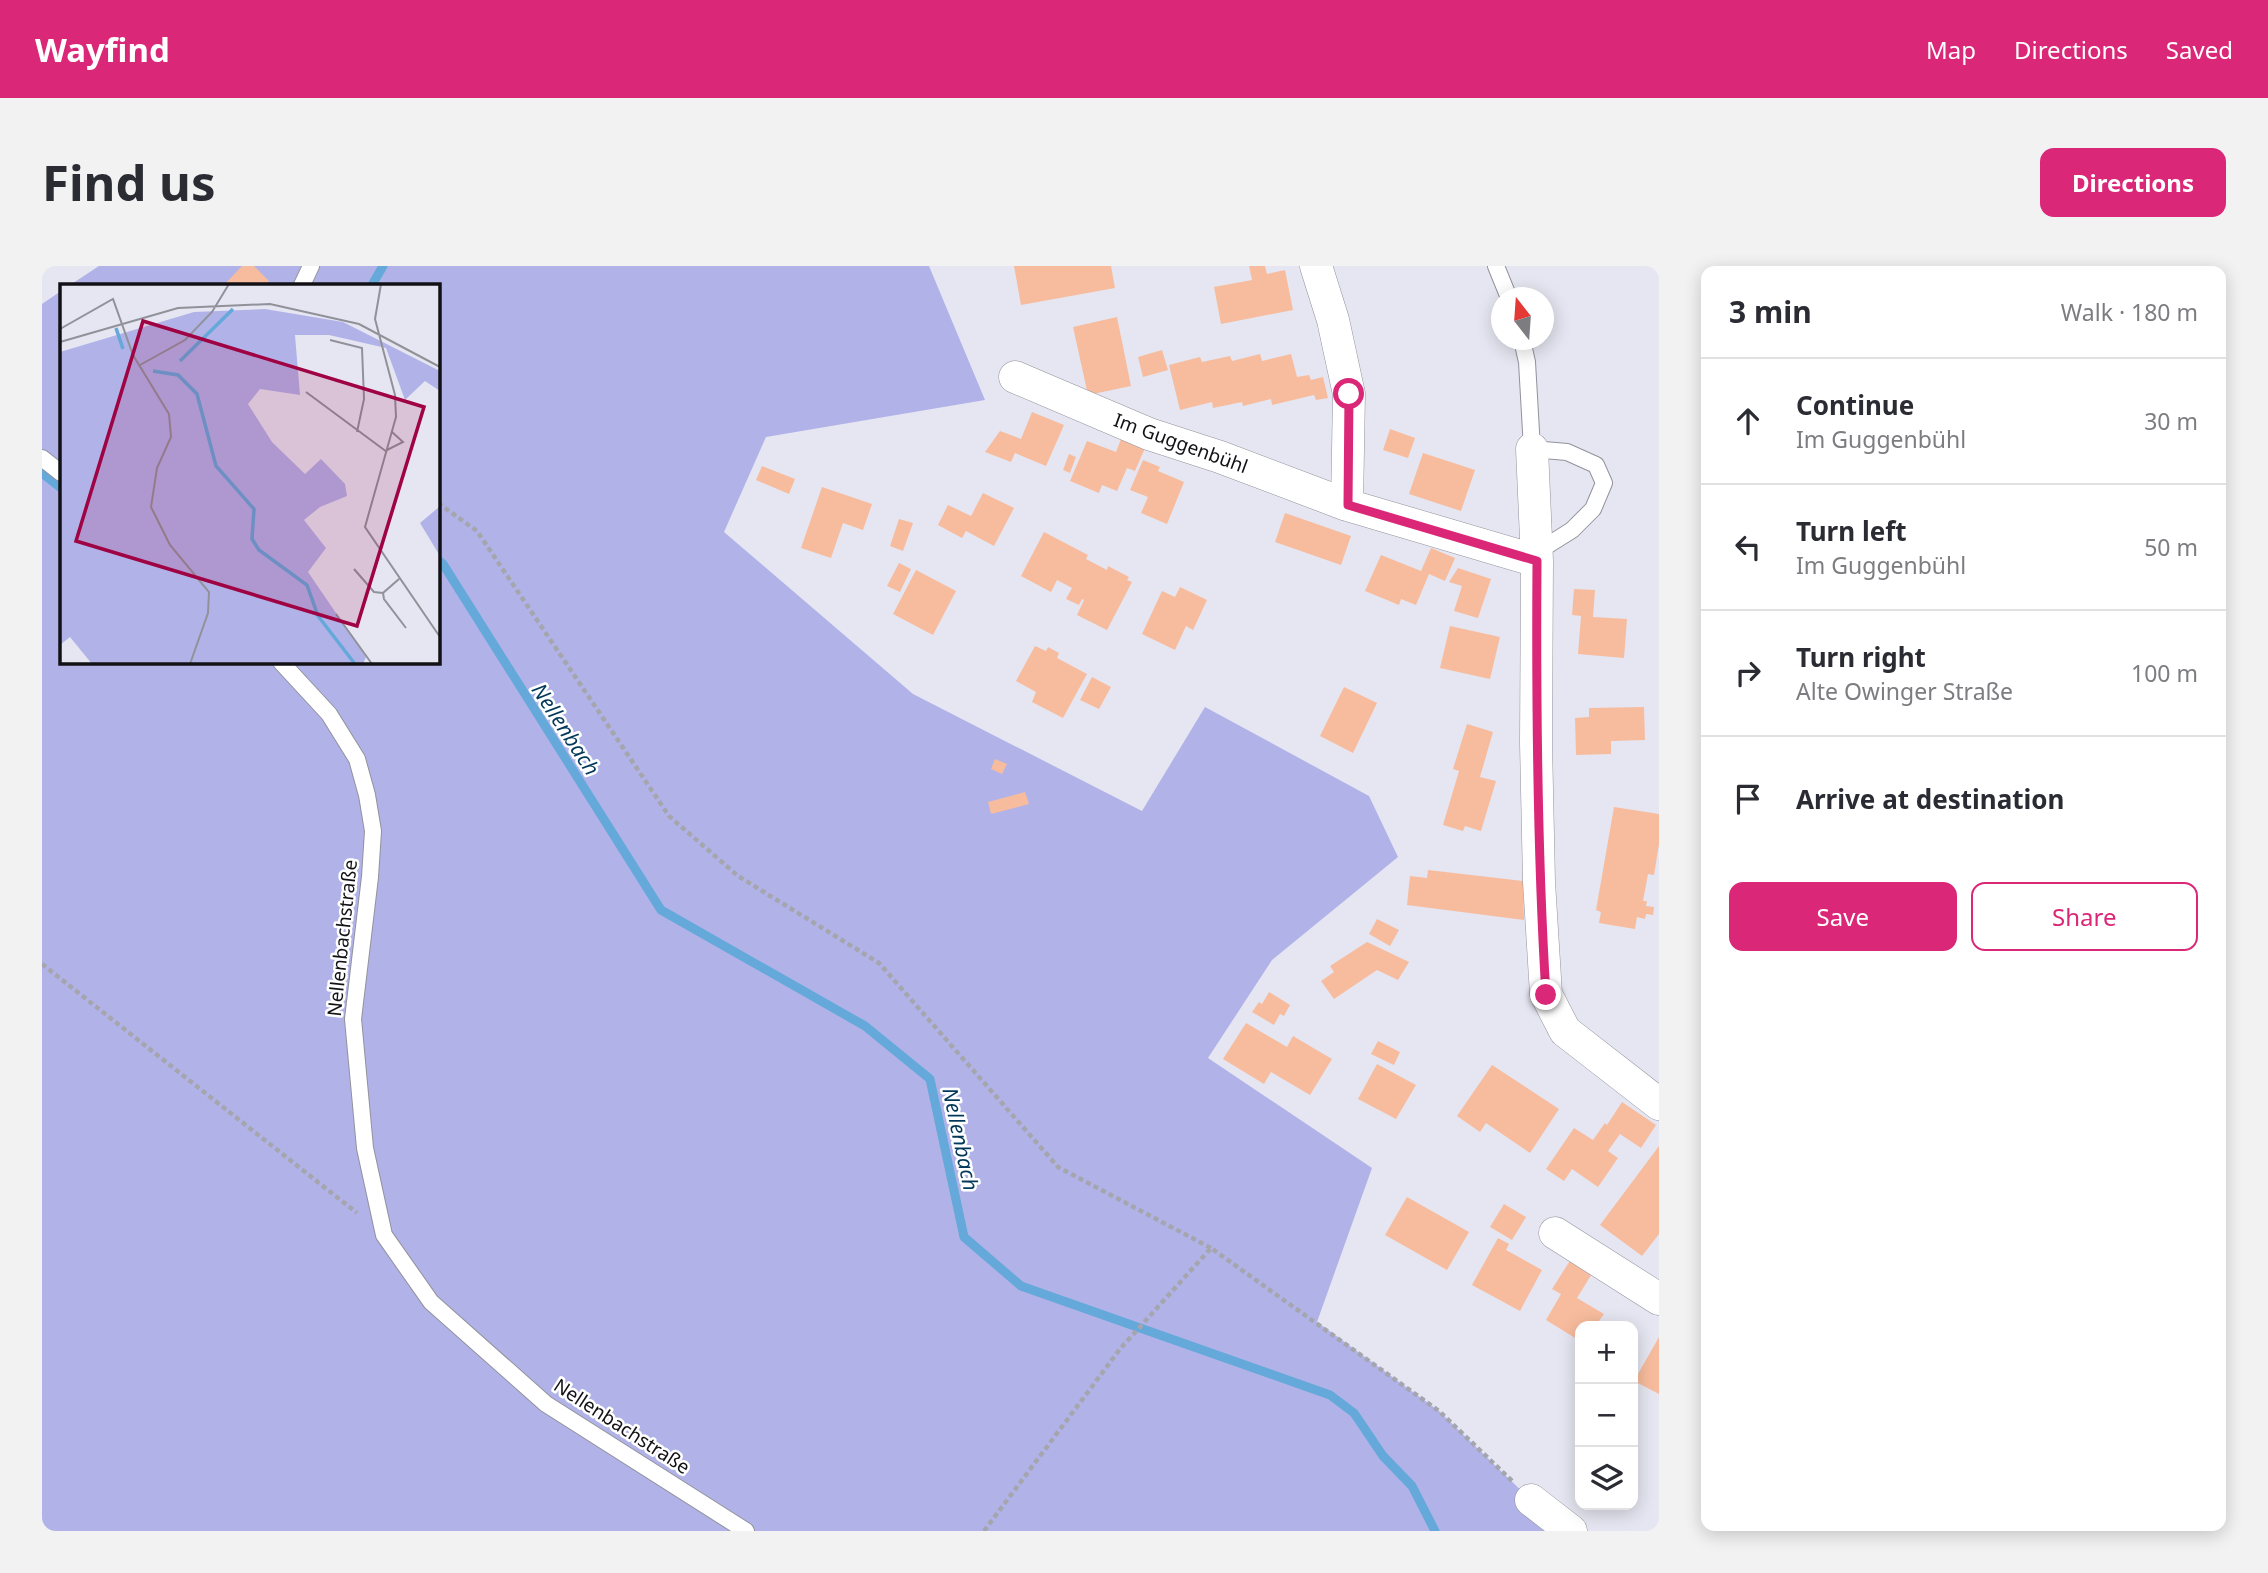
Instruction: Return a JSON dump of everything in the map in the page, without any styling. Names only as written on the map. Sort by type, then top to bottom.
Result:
[{"type":"street","points":[[1316,266],[1333,320],[1349,394],[1348,505]]},
{"type":"street","name":"Im Guggenbühl","points":[[1015,377],[1149,434],[1220,457],[1348,505],[1537,556]]},
{"type":"street","points":[[1532,449],[1537,556],[1536,743],[1539,882],[1546,995],[1565,1031],[1659,1104]]},
{"type":"street","points":[[1555,1233],[1659,1299]]},
{"type":"street","points":[[1531,1500],[1571,1531]]},
{"type":"lane","points":[[302,284],[311,266]]},
{"type":"lane","points":[[1496,266],[1505,287]]},
{"type":"lane","points":[[1524,350],[1532,449],[1567,452],[1595,465],[1604,483],[1593,509],[1572,530],[1537,556]]},
{"type":"lane","points":[[42,458],[60,472]]},
{"type":"lane","name":"Nellenbachstraße","points":[[282,663],[329,714],[357,759],[367,795],[373,831],[353,1019],[365,1148],[384,1235],[431,1302],[546,1404],[746,1531]]},
{"type":"path","points":[[439,504],[477,531],[668,816],[738,876],[880,962],[1058,1167],[1211,1248],[1439,1411],[1531,1500]]},
{"type":"path","points":[[42,964],[384,1235]]},
{"type":"path","points":[[984,1531],[1120,1349],[1211,1248]]},
{"type":"shaded area","points":[[99,266],[929,266],[985,400],[766,437],[724,532],[913,694],[1142,811],[1205,707],[1369,796],[1398,857],[1272,960],[1208,1058],[1372,1168],[1317,1322],[1439,1411],[1531,1500],[1571,1531],[42,1531],[42,304],[60,292],[60,663],[439,663],[439,284],[72,284]]},
{"type":"building","points":[[242,266],[254,266],[269,281],[265,284],[225,284]]},
{"type":"building","points":[[1014,266],[1111,266],[1115,288],[1021,305]]},
{"type":"building","points":[[1249,266],[1265,266],[1267,274],[1285,270],[1293,310],[1221,324],[1214,287],[1252,280]]},
{"type":"building","points":[[1117,317],[1131,386],[1088,395],[1073,327]]},
{"type":"building","points":[[1162,350],[1168,370],[1143,377],[1138,357]]},
{"type":"building","points":[[1260,354],[1262,361],[1291,354],[1297,377],[1309,375],[1311,380],[1323,377],[1328,398],[1316,400],[1314,395],[1272,405],[1271,399],[1243,406],[1242,402],[1213,408],[1212,402],[1180,410],[1169,365],[1200,357],[1202,362],[1230,356],[1232,361]]},
{"type":"building","points":[[1032,412],[1064,425],[1046,466],[1015,453],[1011,462],[985,452],[1000,431],[1021,439]]},
{"type":"building","points":[[1390,429],[1415,438],[1408,458],[1383,450]]},
{"type":"building","points":[[1121,439],[1145,448],[1135,471],[1127,468],[1117,491],[1102,485],[1099,493],[1070,481],[1087,441],[1116,452]]},
{"type":"building","points":[[1423,453],[1475,470],[1461,511],[1409,494]]},
{"type":"building","points":[[1069,454],[1076,457],[1070,473],[1063,470]]},
{"type":"building","points":[[1143,460],[1160,467],[1158,471],[1184,482],[1167,524],[1141,513],[1148,497],[1130,490]]},
{"type":"building","points":[[762,466],[795,479],[789,494],[756,480]]},
{"type":"building","points":[[822,487],[872,504],[863,530],[843,523],[831,558],[801,548]]},
{"type":"building","points":[[983,493],[1014,508],[994,546],[966,531],[962,538],[938,525],[948,505],[971,516]]},
{"type":"building","points":[[1285,513],[1351,536],[1341,565],[1275,542]]},
{"type":"building","points":[[899,519],[913,523],[903,551],[890,546]]},
{"type":"building","points":[[1044,532],[1088,555],[1086,559],[1129,577],[1127,580],[1132,582],[1107,630],[1077,615],[1084,600],[1082,599],[1079,605],[1066,599],[1072,588],[1057,580],[1051,592],[1021,576]]},
{"type":"building","points":[[1431,548],[1455,558],[1445,581],[1429,574],[1416,605],[1401,599],[1399,605],[1365,591],[1381,555],[1421,571]]},
{"type":"building","points":[[899,563],[911,569],[900,592],[887,586]]},
{"type":"building","points":[[1458,568],[1491,579],[1478,618],[1454,611],[1462,586],[1449,582]]},
{"type":"building","points":[[916,570],[956,591],[933,635],[893,614]]},
{"type":"building","points":[[1180,587],[1207,600],[1193,630],[1186,626],[1175,650],[1142,634],[1162,591],[1175,597]]},
{"type":"building","points":[[1574,589],[1595,590],[1593,617],[1627,619],[1624,658],[1578,654],[1581,616],[1572,615]]},
{"type":"building","points":[[1450,626],[1500,637],[1490,679],[1440,668]]},
{"type":"building","points":[[1035,646],[1046,651],[1048,647],[1059,653],[1057,658],[1087,674],[1063,718],[1032,702],[1036,692],[1016,681]]},
{"type":"building","points":[[1092,677],[1111,687],[1099,709],[1080,700]]},
{"type":"building","points":[[1344,687],[1377,703],[1353,753],[1320,736]]},
{"type":"building","points":[[1644,707],[1645,740],[1611,741],[1611,754],[1576,755],[1575,718],[1589,717],[1589,708]]},
{"type":"building","points":[[1467,724],[1493,732],[1480,777],[1496,781],[1481,831],[1465,826],[1463,831],[1443,825],[1459,771],[1453,769]]},
{"type":"building","points":[[995,759],[1007,764],[1002,774],[991,769]]},
{"type":"building","points":[[1025,792],[1029,804],[991,814],[988,802]]},
{"type":"building","points":[[1614,807],[1659,814],[1659,844],[1654,875],[1648,874],[1643,901],[1647,901],[1646,906],[1654,907],[1653,915],[1646,914],[1645,919],[1637,917],[1635,929],[1599,923],[1601,912],[1596,910]]},
{"type":"building","points":[[1428,870],[1523,881],[1524,920],[1407,905],[1410,876],[1427,878]]},
{"type":"building","points":[[1377,919],[1399,930],[1390,946],[1369,934]]},
{"type":"building","points":[[1367,942],[1409,962],[1398,980],[1377,970],[1334,999],[1321,981],[1334,972],[1330,966]]},
{"type":"building","points":[[1269,992],[1290,1005],[1284,1016],[1280,1014],[1274,1025],[1252,1012],[1259,1002],[1262,1004]]},
{"type":"building","points":[[1246,1023],[1287,1047],[1293,1036],[1332,1059],[1310,1095],[1271,1072],[1264,1084],[1223,1059]]},
{"type":"building","points":[[1378,1041],[1400,1052],[1394,1065],[1371,1054]]},
{"type":"building","points":[[1377,1064],[1416,1085],[1396,1119],[1358,1099]]},
{"type":"building","points":[[1492,1065],[1559,1109],[1530,1153],[1486,1123],[1480,1132],[1457,1116]]},
{"type":"building","points":[[1622,1102],[1656,1125],[1641,1148],[1620,1134],[1608,1151],[1618,1158],[1598,1187],[1572,1169],[1564,1181],[1546,1169],[1574,1128],[1593,1140]]},
{"type":"building","points":[[1659,1146],[1659,1234],[1642,1256],[1600,1225]]},
{"type":"building","points":[[1407,1197],[1469,1232],[1447,1270],[1385,1235]]},
{"type":"building","points":[[1504,1204],[1526,1217],[1512,1240],[1490,1227]]},
{"type":"building","points":[[1498,1238],[1509,1244],[1506,1250],[1542,1270],[1520,1311],[1472,1285]]},
{"type":"building","points":[[1571,1259],[1593,1272],[1577,1298],[1604,1314],[1599,1321],[1575,1321],[1575,1338],[1546,1320],[1561,1294],[1552,1289]]},
{"type":"building","points":[[1659,1337],[1659,1394],[1638,1383],[1638,1374]]},
{"type":"waterway","points":[[373,284],[383,266]]},
{"type":"waterway","name":"Nellenbach","points":[[42,473],[60,487]]},
{"type":"waterway","name":"Nellenbach","points":[[439,561],[661,910],[865,1026],[930,1079],[964,1237],[1021,1286],[1330,1395],[1354,1413],[1383,1456],[1412,1486],[1435,1531]]},
{"type":"route","points":[[1349,394],[1348,505],[1537,561],[1536,743],[1539,882],[1546,995]]}]
